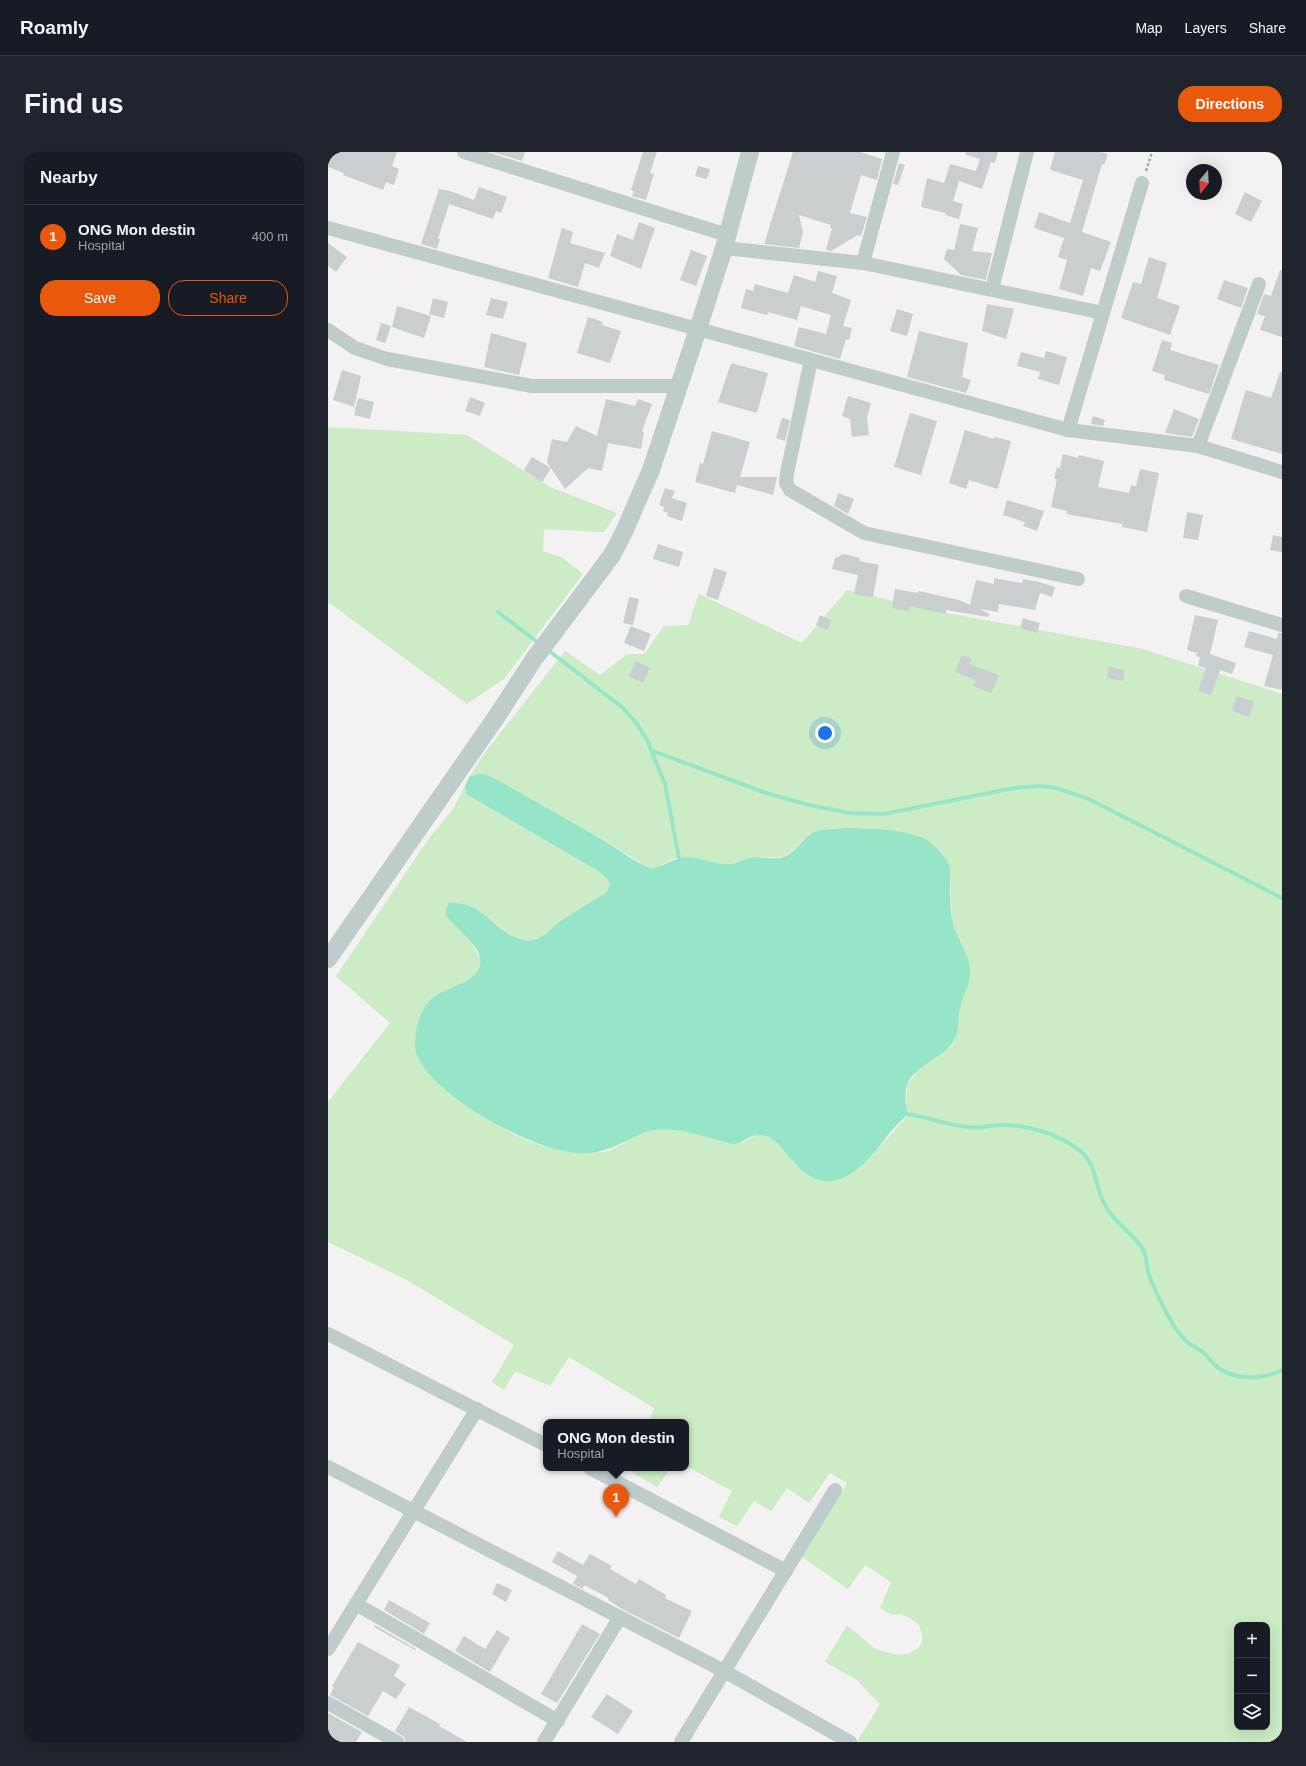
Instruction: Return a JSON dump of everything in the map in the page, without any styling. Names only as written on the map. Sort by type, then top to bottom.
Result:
[{"type":"street","points":[[464,152],[726,241],[863,264],[992,289],[1103,313]]},
{"type":"street","points":[[328,959],[493,723],[534,659],[612,555],[623,534],[651,470],[698,329],[726,241],[750,152]]},
{"type":"street","points":[[863,264],[893,152]]},
{"type":"street","points":[[992,289],[1027,152]]},
{"type":"street","points":[[1068,430],[1142,183]]},
{"type":"street","points":[[328,228],[1068,430],[1198,446],[1282,472]]},
{"type":"street","points":[[1198,446],[1259,284]]},
{"type":"street","points":[[328,330],[355,348],[387,359],[532,386],[678,386]]},
{"type":"street","points":[[811,360],[787,473],[786,483],[790,490],[864,533],[1078,579]]},
{"type":"street","points":[[1186,596],[1282,625]]},
{"type":"street","points":[[328,1334],[543,1443]]},
{"type":"street","points":[[328,1649],[478,1409]]},
{"type":"street","points":[[328,1468],[620,1617],[724,1672],[850,1742]]},
{"type":"street","points":[[596,1471],[786,1571]]},
{"type":"street","points":[[681,1742],[835,1490]]},
{"type":"street","points":[[356,1604],[558,1722]]},
{"type":"street","points":[[544,1742],[558,1722],[620,1617]]},
{"type":"street","points":[[328,1703],[397,1742]]},
{"type":"path","points":[[1142,183],[1152,152]]},
{"type":"shaded area","points":[[328,427],[467,435],[550,487],[617,513],[604,532],[544,529],[543,551],[563,558],[583,574],[504,679],[467,704],[328,602]]},
{"type":"shaded area","points":[[847,590],[931,610],[1143,649],[1282,694],[1282,1738],[1271,1742],[857,1742],[880,1704],[857,1680],[825,1662],[847,1625],[875,1649],[897,1655],[907,1654],[917,1649],[922,1643],[922,1635],[919,1625],[910,1618],[900,1614],[892,1615],[880,1608],[891,1582],[865,1565],[848,1589],[802,1557],[847,1483],[830,1473],[809,1503],[787,1488],[771,1511],[754,1501],[737,1526],[719,1517],[732,1491],[689,1468],[689,1419],[651,1419],[650,1418],[654,1408],[569,1357],[550,1386],[515,1371],[504,1390],[492,1382],[514,1345],[407,1280],[328,1242],[328,1102],[390,1023],[336,976],[427,841],[453,809],[465,786],[466,794],[598,871],[607,879],[610,885],[608,892],[557,924],[542,936],[533,940],[522,940],[514,937],[470,906],[471,939],[480,960],[480,966],[474,976],[444,991],[476,1112],[507,1131],[541,1145],[598,1152],[604,1152],[615,1148],[642,1133],[651,1130],[678,1130],[693,1132],[724,1142],[732,1143],[739,1143],[757,1135],[764,1135],[772,1138],[780,1144],[793,1160],[809,1175],[819,1179],[832,1180],[852,1172],[863,1163],[908,1115],[906,1108],[907,1087],[917,1070],[947,1048],[970,971],[967,957],[956,934],[952,919],[950,873],[911,835],[867,828],[832,828],[803,840],[796,849],[784,857],[750,857],[741,862],[731,864],[685,857],[675,858],[656,868],[647,867],[609,843],[485,774],[477,774],[469,777],[486,751],[565,651],[600,675],[627,654],[644,654],[664,626],[688,625],[699,594],[802,643]]},
{"type":"shaded area","points":[[477,774],[485,774],[499,781],[608,843],[638,863],[653,868],[685,857],[725,864],[731,864],[753,857],[780,858],[789,855],[808,836],[818,831],[828,829],[856,828],[888,830],[916,835],[928,841],[948,862],[950,867],[950,900],[952,919],[969,963],[970,975],[961,1003],[955,1038],[948,1048],[913,1075],[907,1085],[905,1097],[908,1114],[890,1132],[878,1148],[862,1165],[843,1178],[832,1181],[821,1180],[810,1176],[797,1165],[778,1143],[763,1135],[756,1135],[734,1144],[682,1131],[649,1131],[599,1152],[578,1153],[559,1150],[513,1133],[466,1106],[429,1074],[418,1058],[415,1050],[416,1031],[426,1004],[438,994],[465,982],[473,976],[478,970],[480,962],[476,948],[446,916],[446,909],[449,903],[470,906],[485,915],[508,934],[524,940],[533,940],[537,939],[558,923],[607,892],[610,885],[607,879],[598,871],[466,794],[465,786],[469,777]]},
{"type":"shaded area","points":[[632,1471],[669,1471],[657,1487]]},
{"type":"building","points":[[328,152],[397,152],[392,166],[399,169],[394,185],[386,182],[383,190],[343,175],[344,173],[328,167]]},
{"type":"building","points":[[492,152],[525,152],[522,161]]},
{"type":"building","points":[[643,152],[657,152],[650,173],[654,174],[646,200],[632,196],[634,191],[631,190]]},
{"type":"building","points":[[793,152],[860,152],[882,159],[877,180],[861,175],[850,213],[867,217],[861,236],[858,235],[831,251],[826,250],[832,228],[830,228],[831,225],[799,215],[803,232],[799,248],[764,244]]},
{"type":"building","points":[[966,152],[998,152],[995,163],[991,162],[982,189],[959,181],[953,201],[963,204],[959,219],[945,215],[946,213],[921,207],[927,178],[944,183],[950,164],[976,171],[980,159],[966,155]]},
{"type":"building","points":[[1055,152],[1100,152],[1108,154],[1104,165],[1102,164],[1082,232],[1111,242],[1100,271],[1091,268],[1083,296],[1059,289],[1067,260],[1058,257],[1064,238],[1034,228],[1039,212],[1070,223],[1083,180],[1050,170]]},
{"type":"building","points":[[899,163],[905,165],[898,185],[893,184]]},
{"type":"building","points":[[698,166],[710,169],[707,179],[695,176]]},
{"type":"building","points":[[479,187],[507,197],[501,213],[496,211],[493,219],[449,204],[438,239],[440,239],[437,249],[421,244],[439,189],[450,191],[474,200]]},
{"type":"building","points":[[1245,192],[1262,201],[1251,222],[1235,214]]},
{"type":"building","points":[[639,222],[655,228],[641,269],[610,256],[617,234],[633,240]]},
{"type":"building","points":[[960,224],[978,228],[972,251],[992,253],[986,280],[961,275],[944,259],[947,249],[954,250]]},
{"type":"building","points":[[562,228],[573,232],[570,243],[605,253],[599,268],[585,263],[578,287],[548,278]]},
{"type":"building","points":[[328,243],[347,257],[336,272],[328,266]]},
{"type":"building","points":[[691,250],[707,256],[696,286],[680,280]]},
{"type":"building","points":[[1149,257],[1167,263],[1157,298],[1180,306],[1170,335],[1121,318],[1133,282],[1141,284]]},
{"type":"building","points":[[1280,270],[1282,270],[1282,337],[1260,330],[1265,316],[1257,314],[1264,294],[1271,296]]},
{"type":"building","points":[[818,271],[837,276],[832,293],[851,300],[843,326],[852,328],[849,340],[846,339],[840,359],[794,346],[799,327],[826,334],[831,315],[801,306],[797,320],[768,312],[767,315],[741,308],[746,289],[753,291],[755,284],[788,293],[794,275],[815,282]]},
{"type":"building","points":[[1224,280],[1248,288],[1241,308],[1217,299]]},
{"type":"building","points":[[433,298],[448,302],[444,318],[429,314]]},
{"type":"building","points":[[491,298],[508,302],[503,319],[486,315]]},
{"type":"building","points":[[987,304],[1014,309],[1006,339],[982,331]]},
{"type":"building","points":[[397,306],[431,316],[424,338],[392,327]]},
{"type":"building","points":[[897,309],[913,314],[907,336],[890,331]]},
{"type":"building","points":[[588,317],[603,322],[602,325],[621,331],[610,363],[577,353]]},
{"type":"building","points":[[381,323],[391,326],[385,343],[376,340]]},
{"type":"building","points":[[919,331],[968,343],[962,377],[971,380],[966,393],[907,377]]},
{"type":"building","points":[[491,333],[527,343],[519,375],[484,367]]},
{"type":"building","points":[[1162,340],[1172,343],[1170,350],[1219,365],[1209,394],[1164,380],[1165,375],[1152,371]]},
{"type":"building","points":[[1046,351],[1067,357],[1059,385],[1038,379],[1040,372],[1017,366],[1021,352],[1044,358]]},
{"type":"building","points":[[731,363],[768,373],[757,413],[718,402]]},
{"type":"building","points":[[342,370],[361,376],[354,407],[333,400]]},
{"type":"building","points":[[1280,372],[1282,372],[1282,454],[1231,439],[1246,390],[1271,398]]},
{"type":"building","points":[[848,396],[871,403],[867,418],[869,435],[852,437],[850,419],[842,416]]},
{"type":"building","points":[[470,397],[485,403],[480,416],[465,411]]},
{"type":"building","points":[[358,398],[374,402],[370,419],[354,415]]},
{"type":"building","points":[[606,399],[635,406],[638,399],[652,404],[642,431],[644,432],[641,449],[608,443],[602,471],[588,468],[565,489],[547,462],[552,439],[567,442],[576,426],[597,436]]},
{"type":"building","points":[[1174,409],[1199,419],[1192,437],[1165,433]]},
{"type":"building","points":[[910,413],[937,421],[921,475],[894,467]]},
{"type":"building","points":[[1093,416],[1105,420],[1103,426],[1091,424]]},
{"type":"building","points":[[782,418],[790,420],[785,441],[776,438]]},
{"type":"building","points":[[965,430],[994,439],[995,437],[1011,441],[998,489],[969,480],[966,489],[949,483]]},
{"type":"building","points":[[712,431],[750,442],[740,477],[777,477],[773,495],[737,485],[735,493],[695,482],[700,463],[703,464]]},
{"type":"building","points":[[1063,454],[1078,458],[1079,455],[1104,461],[1098,487],[1129,493],[1131,485],[1136,486],[1140,469],[1159,473],[1147,532],[1122,527],[1122,524],[1066,514],[1067,511],[1051,507],[1057,479],[1054,479],[1057,467],[1060,468]]},
{"type":"building","points":[[532,457],[551,468],[542,482],[524,470]]},
{"type":"building","points":[[665,488],[675,491],[672,498],[687,503],[682,521],[667,516],[668,513],[663,511],[664,507],[659,505]]},
{"type":"building","points":[[838,493],[854,499],[848,514],[834,506]]},
{"type":"building","points":[[1007,500],[1044,511],[1037,531],[1023,526],[1025,522],[1003,515]]},
{"type":"building","points":[[1187,512],[1203,515],[1198,540],[1183,538]]},
{"type":"building","points":[[1273,535],[1282,537],[1282,552],[1270,550]]},
{"type":"building","points":[[658,544],[683,552],[679,567],[653,559]]},
{"type":"building","points":[[844,554],[860,558],[859,561],[879,565],[873,597],[854,594],[858,575],[832,569],[835,558]]},
{"type":"building","points":[[714,568],[727,572],[718,600],[706,596]]},
{"type":"building","points":[[994,578],[1021,583],[1023,582],[1023,579],[1055,587],[1052,597],[1040,593],[1035,610],[999,604],[998,612],[979,609],[990,614],[988,617],[946,610],[946,614],[910,606],[909,611],[892,608],[895,589],[918,593],[919,591],[959,600],[970,605],[976,580],[994,584]]},
{"type":"building","points":[[629,597],[639,599],[633,625],[623,623]]},
{"type":"building","points":[[820,615],[831,620],[827,630],[816,625]]},
{"type":"building","points":[[1195,615],[1218,620],[1210,654],[1236,663],[1232,674],[1220,670],[1211,695],[1198,691],[1206,668],[1198,666],[1200,657],[1196,656],[1197,653],[1187,650]]},
{"type":"building","points":[[1023,618],[1040,623],[1037,633],[1020,628]]},
{"type":"building","points":[[631,626],[651,634],[644,651],[624,643]]},
{"type":"building","points":[[1249,631],[1277,639],[1278,633],[1282,633],[1282,690],[1264,686],[1273,655],[1244,647]]},
{"type":"building","points":[[962,655],[972,659],[969,664],[999,675],[991,693],[973,686],[976,680],[955,672]]},
{"type":"building","points":[[636,661],[650,668],[643,683],[629,676]]},
{"type":"building","points":[[1109,667],[1125,670],[1123,681],[1107,678]]},
{"type":"building","points":[[1237,696],[1254,702],[1249,717],[1232,711]]},
{"type":"building","points":[[558,1551],[583,1565],[590,1554],[612,1566],[610,1569],[636,1584],[639,1579],[666,1595],[665,1598],[692,1611],[679,1638],[622,1609],[608,1600],[609,1598],[584,1585],[583,1589],[573,1584],[577,1576],[552,1562]]},
{"type":"building","points":[[497,1583],[512,1590],[506,1602],[492,1594]]},
{"type":"building","points":[[389,1600],[430,1623],[424,1634],[384,1610]]},
{"type":"building","points":[[582,1624],[600,1634],[557,1703],[541,1694]]},
{"type":"building","points":[[375,1625],[416,1649],[415,1650],[374,1627]]},
{"type":"building","points":[[497,1630],[510,1638],[490,1672],[455,1651],[464,1636],[485,1649]]},
{"type":"building","points":[[358,1642],[400,1665],[394,1676],[406,1684],[396,1699],[383,1691],[368,1716],[330,1695],[334,1687],[332,1686]]},
{"type":"building","points":[[607,1694],[633,1711],[618,1734],[591,1717]]},
{"type":"building","points":[[409,1707],[440,1724],[439,1726],[467,1742],[405,1742],[404,1737],[395,1731]]},
{"type":"building","points":[[328,1713],[362,1732],[356,1742],[328,1742]]},
{"type":"waterway","points":[[498,612],[536,641]]},
{"type":"waterway","points":[[548,650],[623,708],[637,724],[647,740],[665,784],[679,858]]},
{"type":"waterway","points":[[653,751],[766,793],[809,805],[850,813],[884,814],[1014,788],[1040,786],[1056,788],[1089,799],[1282,898]]},
{"type":"waterway","points":[[908,1114],[952,1125],[967,1127],[977,1128],[1012,1125],[1053,1135],[1071,1144],[1090,1162],[1101,1196],[1112,1216],[1134,1237],[1143,1249],[1146,1256],[1149,1275],[1161,1303],[1180,1335],[1204,1353],[1221,1370],[1229,1374],[1256,1377],[1265,1376],[1282,1370]]},
{"type":"place","name":"ONG Mon destin","points":[[616,1517]]}]
